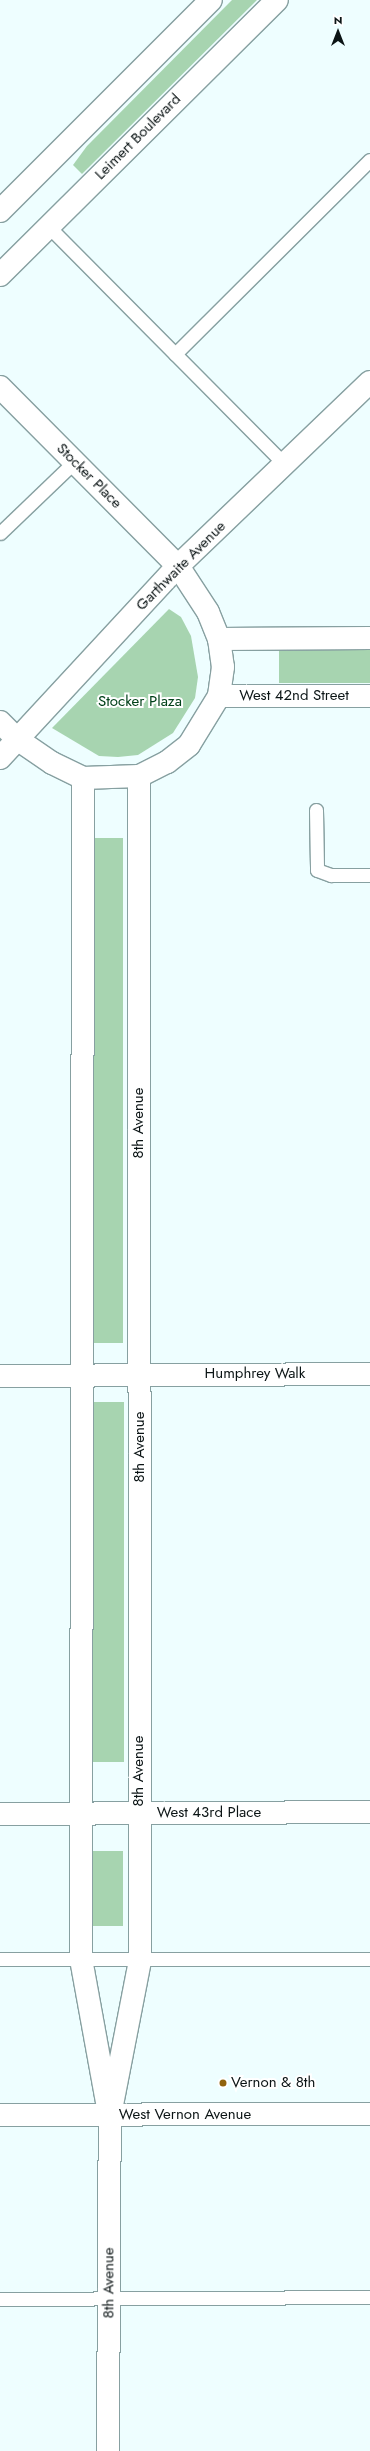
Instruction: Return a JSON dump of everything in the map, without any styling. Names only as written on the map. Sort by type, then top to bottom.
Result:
[{"type":"street","points":[[0,211],[211,0]]},
{"type":"street","name":"Leimert Boulevard","points":[[0,275],[276,0]]},
{"type":"street","name":"Garthwaite Avenue","points":[[0,758],[178,566],[370,382]]},
{"type":"street","name":"Stocker Place","points":[[0,387],[178,566]]},
{"type":"street","points":[[0,722],[17,738],[52,763],[83,778],[139,776],[167,762],[189,745],[219,696],[223,667],[219,639],[208,612],[178,566]]},
{"type":"street","points":[[219,639],[370,638]]},
{"type":"street","name":"West 42nd Street","points":[[219,696],[370,696]]},
{"type":"street","name":"8th Avenue","points":[[108,2451],[110,2115],[140,1960],[139,776]]},
{"type":"street","name":"8th Avenue","points":[[83,778],[81,1959],[110,2115]]},
{"type":"street","name":"Humphrey Walk","points":[[82,1375],[370,1374]]},
{"type":"street","points":[[0,1376],[82,1375]]},
{"type":"street","name":"West 43rd Place","points":[[0,1814],[370,1812]]},
{"type":"street","name":"West Vernon Avenue","points":[[0,2115],[370,2114]]},
{"type":"lane","points":[[175,354],[370,160]]},
{"type":"lane","points":[[48,226],[284,464]]},
{"type":"lane","points":[[0,533],[74,462]]},
{"type":"lane","points":[[316,810],[317,870],[331,875],[370,876]]},
{"type":"lane","points":[[0,1959],[370,1959]]},
{"type":"lane","points":[[0,2299],[370,2297]]},
{"type":"green space","points":[[232,0],[257,0],[82,174],[73,165],[87,146]]},
{"type":"green space","name":"Stocker Plaza","points":[[169,609],[181,617],[191,636],[198,677],[195,698],[173,733],[138,755],[118,757],[99,756],[52,728]]},
{"type":"green space","points":[[279,650],[370,650],[370,683],[279,683]]},
{"type":"green space","points":[[91,838],[123,838],[123,1343],[91,1343]]},
{"type":"green space","points":[[93,1402],[124,1402],[124,1762],[93,1762]]},
{"type":"green space","points":[[92,1851],[123,1851],[123,1926],[92,1926]]},
{"type":"place","name":"Vernon & 8th","points":[[223,2083]]}]
